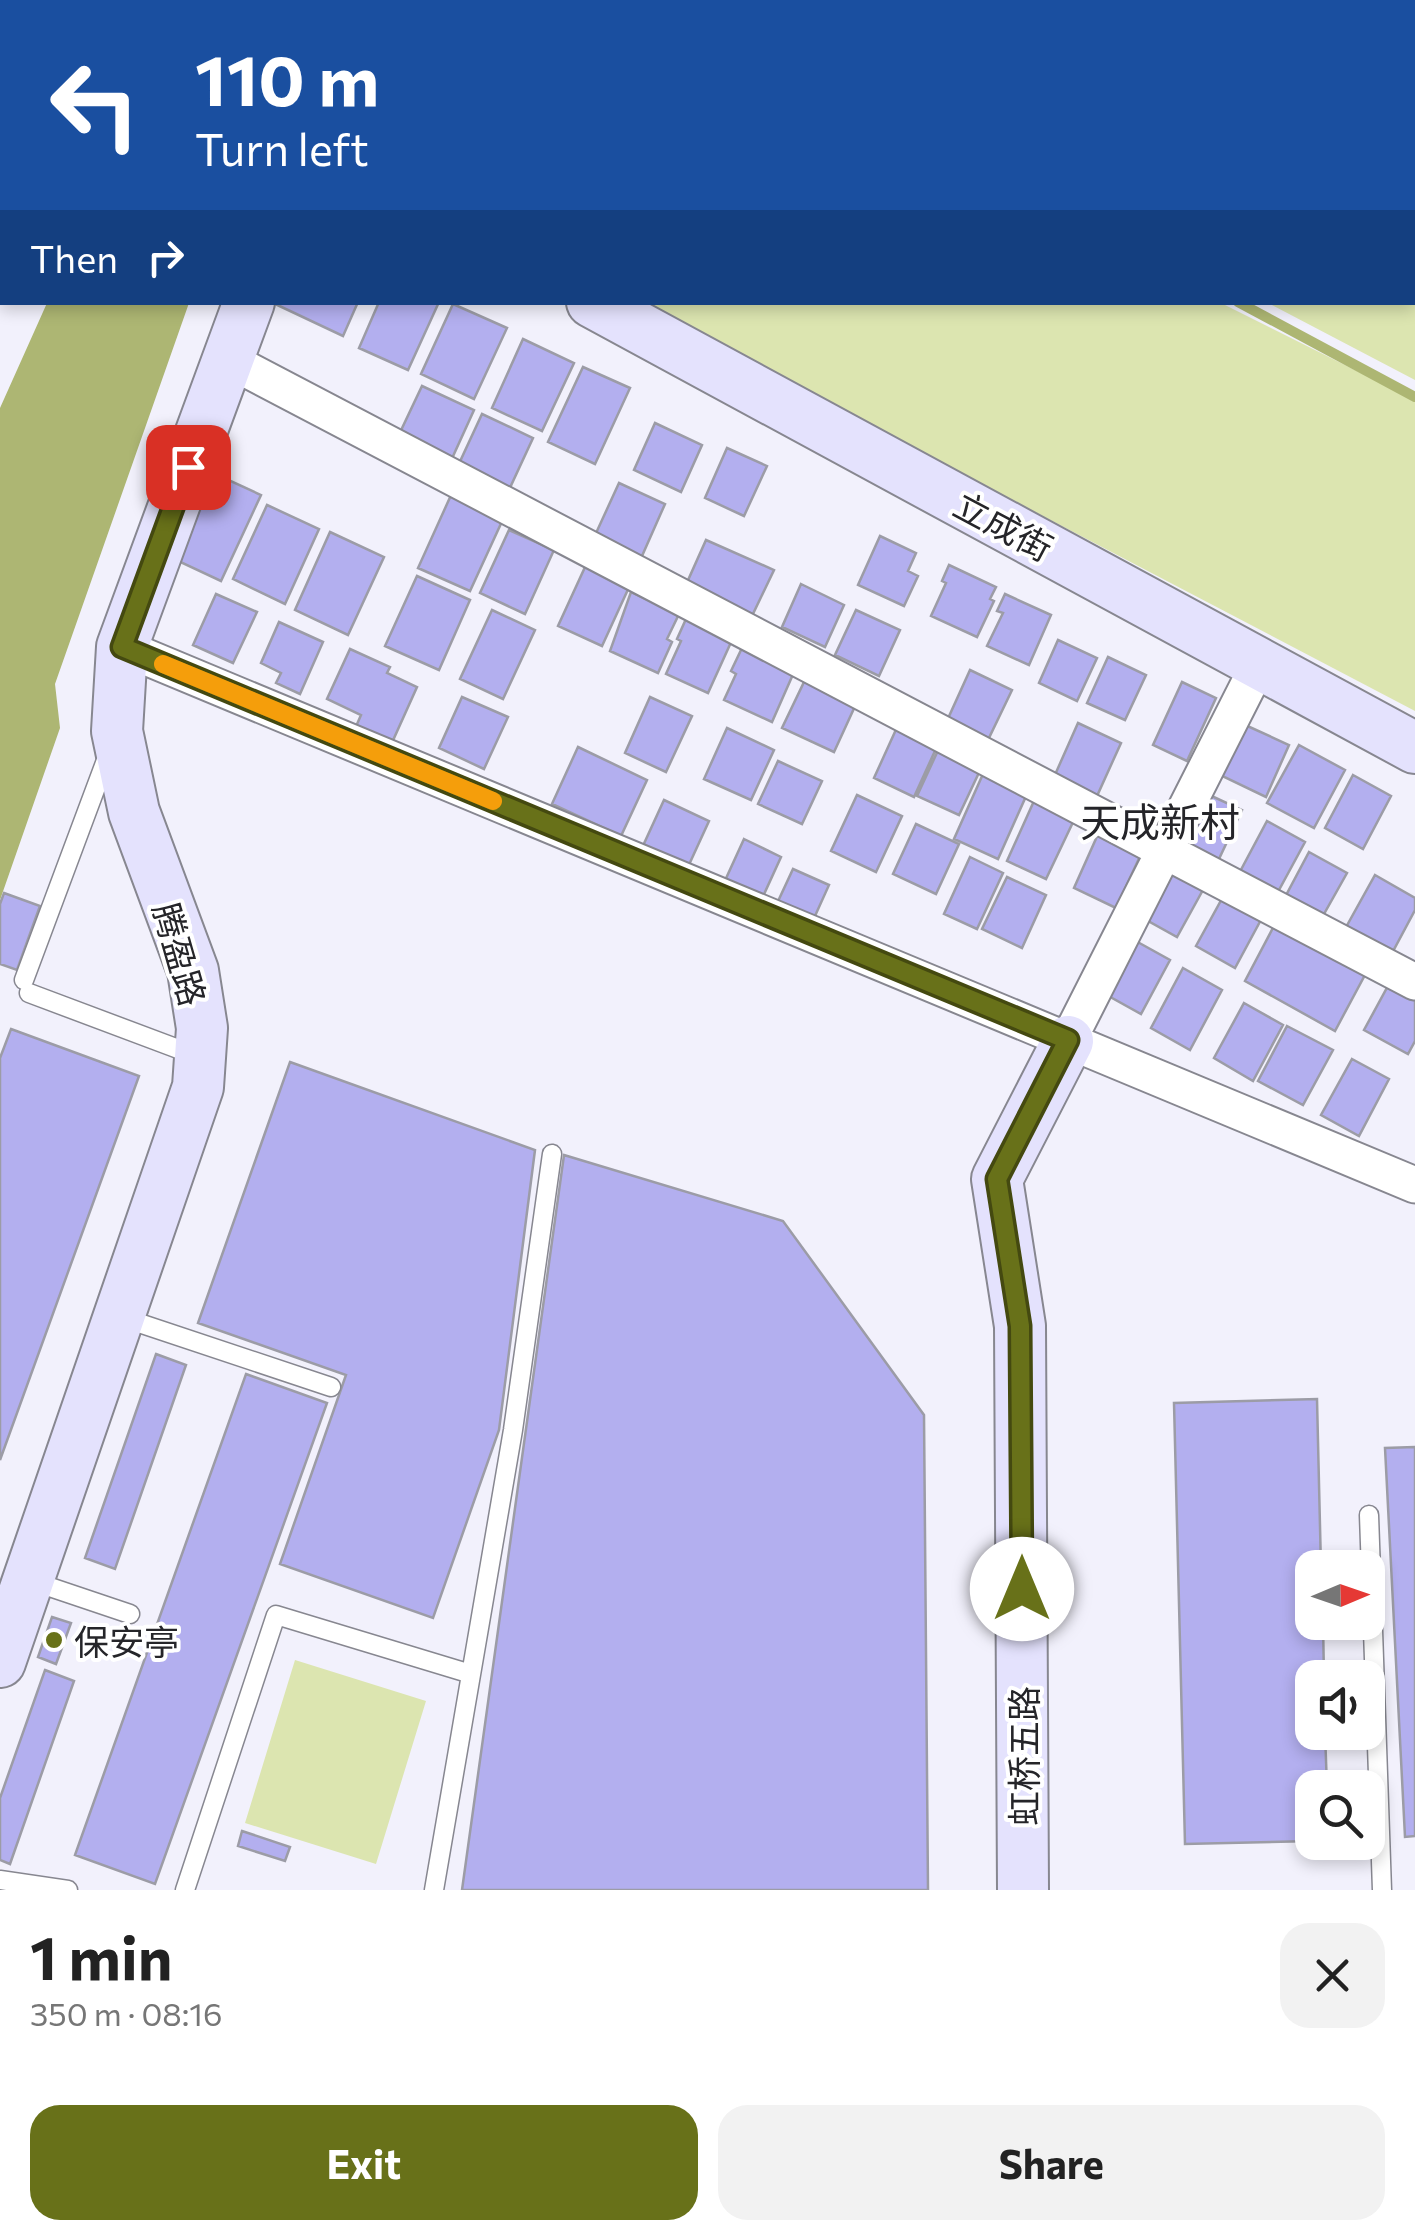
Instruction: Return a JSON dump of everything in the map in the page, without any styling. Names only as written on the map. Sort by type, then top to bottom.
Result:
[{"type":"street","name":"腾盈路","points":[[0,1662],[198,1086],[202,1028],[193,970],[134,812],[117,731],[122,647],[248,305]]},
{"type":"street","name":"立成街","points":[[598,305],[1415,748]]},
{"type":"street","points":[[227,359],[1415,982]]},
{"type":"street","points":[[122,647],[1415,1185]]},
{"type":"street","points":[[1068,1040],[1259,664]]},
{"type":"street","name":"虹桥五路","points":[[1023,1890],[1020,1326],[997,1179],[1068,1040]]},
{"type":"lane","points":[[117,731],[26,986],[200,1057]]},
{"type":"lane","points":[[434,1890],[513,1430],[552,1154]]},
{"type":"lane","points":[[119,1316],[331,1387]]},
{"type":"lane","points":[[1369,1516],[1382,1890]]},
{"type":"lane","points":[[28,1580],[130,1614]]},
{"type":"lane","points":[[186,1890],[276,1615],[471,1674]]},
{"type":"lane","points":[[0,1880],[68,1890]]},
{"type":"shaded area","points":[[46,305],[188,305],[55,684],[60,728],[0,900],[0,408]]},
{"type":"shaded area","points":[[640,305],[1225,305],[1415,400],[1415,711]]},
{"type":"shaded area","points":[[1272,305],[1415,305],[1415,380]]},
{"type":"shaded area","points":[[295,1660],[426,1701],[376,1864],[245,1823]]},
{"type":"building","points":[[277,305],[357,305],[343,336]]},
{"type":"building","points":[[378,305],[438,305],[408,370],[359,348]]},
{"type":"building","points":[[453,305],[507,328],[474,399],[421,374]]},
{"type":"building","points":[[523,339],[574,363],[542,431],[492,408]]},
{"type":"building","points":[[583,367],[630,388],[595,464],[548,442]]},
{"type":"building","points":[[422,386],[474,410],[449,465],[396,441]]},
{"type":"building","points":[[482,414],[533,438],[508,492],[457,468]]},
{"type":"building","points":[[655,423],[702,445],[681,492],[634,470]]},
{"type":"building","points":[[727,448],[767,466],[744,516],[705,498]]},
{"type":"building","points":[[200,467],[261,495],[221,581],[161,553]]},
{"type":"building","points":[[619,483],[665,504],[638,565],[591,544]]},
{"type":"building","points":[[452,493],[504,517],[470,591],[418,568]]},
{"type":"building","points":[[267,505],[319,529],[285,604],[233,579]]},
{"type":"building","points":[[509,530],[554,550],[525,614],[480,593]]},
{"type":"building","points":[[330,532],[384,557],[348,635],[295,610]]},
{"type":"building","points":[[880,536],[916,553],[908,571],[918,576],[904,606],[858,585]]},
{"type":"building","points":[[706,540],[774,570],[751,618],[685,587]]},
{"type":"building","points":[[586,565],[630,585],[602,646],[558,626]]},
{"type":"building","points":[[949,565],[996,587],[990,599],[994,601],[977,637],[931,616],[946,583],[942,581]]},
{"type":"building","points":[[417,576],[470,600],[439,670],[385,646]]},
{"type":"building","points":[[801,584],[844,605],[825,647],[782,627]]},
{"type":"building","points":[[631,592],[679,614],[658,673],[610,651]]},
{"type":"building","points":[[216,594],[257,612],[233,663],[193,645]]},
{"type":"building","points":[[1005,594],[1051,615],[1029,665],[987,646],[1003,613],[997,611]]},
{"type":"building","points":[[492,610],[535,630],[503,699],[460,679]]},
{"type":"building","points":[[856,610],[900,630],[879,676],[835,655]]},
{"type":"building","points":[[686,619],[732,640],[708,693],[666,674]]},
{"type":"building","points":[[279,622],[323,642],[300,694],[276,683],[281,673],[261,663]]},
{"type":"building","points":[[1058,640],[1097,658],[1077,701],[1039,683]]},
{"type":"building","points":[[742,648],[794,672],[772,722],[724,700]]},
{"type":"building","points":[[350,649],[390,667],[387,673],[417,687],[390,747],[354,731],[361,715],[327,699]]},
{"type":"building","points":[[1108,657],[1146,675],[1125,720],[1087,703]]},
{"type":"building","points":[[970,670],[1012,690],[987,742],[946,723]]},
{"type":"building","points":[[805,680],[856,704],[834,752],[782,728]]},
{"type":"building","points":[[1182,682],[1216,698],[1187,761],[1153,745]]},
{"type":"building","points":[[462,697],[508,717],[484,769],[439,748]]},
{"type":"building","points":[[650,697],[692,716],[666,772],[625,753]]},
{"type":"building","points":[[899,723],[939,742],[914,797],[874,778]]},
{"type":"building","points":[[1078,723],[1121,743],[1097,796],[1054,777]]},
{"type":"building","points":[[1243,724],[1289,745],[1266,797],[1220,775]]},
{"type":"building","points":[[727,728],[774,750],[751,800],[704,779]]},
{"type":"building","points":[[941,744],[983,764],[959,815],[917,796]]},
{"type":"building","points":[[1299,745],[1345,770],[1314,828],[1267,803]]},
{"type":"building","points":[[578,747],[647,780],[621,836],[552,804]]},
{"type":"building","points":[[778,761],[822,781],[802,824],[758,804]]},
{"type":"building","points":[[983,774],[1027,794],[998,859],[954,839]]},
{"type":"building","points":[[1353,775],[1391,796],[1363,849],[1325,828]]},
{"type":"building","points":[[1203,792],[1242,810],[1218,861],[1180,843]]},
{"type":"building","points":[[857,795],[902,816],[876,872],[831,851]]},
{"type":"building","points":[[664,800],[709,821],[687,869],[642,848]]},
{"type":"building","points":[[1034,801],[1074,820],[1046,879],[1007,861]]},
{"type":"building","points":[[1267,821],[1305,842],[1273,901],[1235,881]]},
{"type":"building","points":[[916,824],[959,844],[936,894],[893,874]]},
{"type":"building","points":[[1099,832],[1142,852],[1116,908],[1074,888]]},
{"type":"building","points":[[744,839],[781,857],[760,903],[723,885]]},
{"type":"building","points":[[1309,852],[1347,873],[1320,921],[1283,901]]},
{"type":"building","points":[[970,857],[1003,873],[977,929],[944,914]]},
{"type":"building","points":[[1168,868],[1204,888],[1177,937],[1141,917]]},
{"type":"building","points":[[793,869],[829,885],[810,927],[774,910]]},
{"type":"building","points":[[1375,875],[1415,898],[1415,910],[1391,955],[1345,929]]},
{"type":"building","points":[[1007,877],[1046,895],[1022,948],[982,929]]},
{"type":"building","points":[[4,893],[40,906],[17,970],[0,964],[0,904]]},
{"type":"building","points":[[1224,895],[1263,916],[1235,968],[1196,946]]},
{"type":"building","points":[[1275,924],[1366,973],[1335,1031],[1245,981]]},
{"type":"building","points":[[1134,940],[1170,960],[1141,1014],[1105,994]]},
{"type":"building","points":[[1183,968],[1222,990],[1190,1050],[1151,1028]]},
{"type":"building","points":[[1389,984],[1415,998],[1415,1041],[1408,1054],[1364,1030]]},
{"type":"building","points":[[1244,1003],[1283,1025],[1253,1081],[1214,1058]]},
{"type":"building","points":[[1287,1026],[1333,1050],[1303,1105],[1258,1081]]},
{"type":"building","points":[[11,1029],[139,1076],[0,1460],[0,1058]]},
{"type":"building","points":[[1352,1059],[1389,1079],[1359,1136],[1321,1115]]},
{"type":"building","points":[[290,1062],[535,1150],[499,1430],[433,1618],[280,1564],[346,1375],[198,1323]]},
{"type":"building","points":[[564,1155],[783,1221],[924,1415],[928,1890],[462,1890]]},
{"type":"building","points":[[156,1354],[186,1365],[115,1569],[85,1558]]},
{"type":"building","points":[[246,1374],[327,1403],[155,1884],[75,1855]]},
{"type":"building","points":[[1317,1399],[1321,1550],[1295,1550],[1295,1640],[1323,1640],[1324,1660],[1295,1660],[1295,1750],[1326,1750],[1326,1770],[1295,1770],[1295,1841],[1185,1844],[1174,1403]]},
{"type":"building","points":[[1415,1447],[1415,1836],[1405,1837],[1385,1448]]},
{"type":"building","name":"保安亭","points":[[52,1617],[71,1623],[56,1664],[38,1657]]},
{"type":"building","points":[[45,1670],[74,1681],[10,1864],[0,1860],[0,1798]]},
{"type":"building","points":[[242,1831],[290,1847],[285,1861],[238,1846]]},
{"type":"waterway","points":[[1244,305],[1415,397]]},
{"type":"slow traffic","points":[[163,664],[493,801]]},
{"type":"place","name":"保安亭","points":[[54,1640]]},
{"type":"district","name":"天成新村","points":[[1160,820]]},
{"type":"route","points":[[188,467],[122,647],[1068,1040],[997,1179],[1020,1326],[1022,1589]]}]
